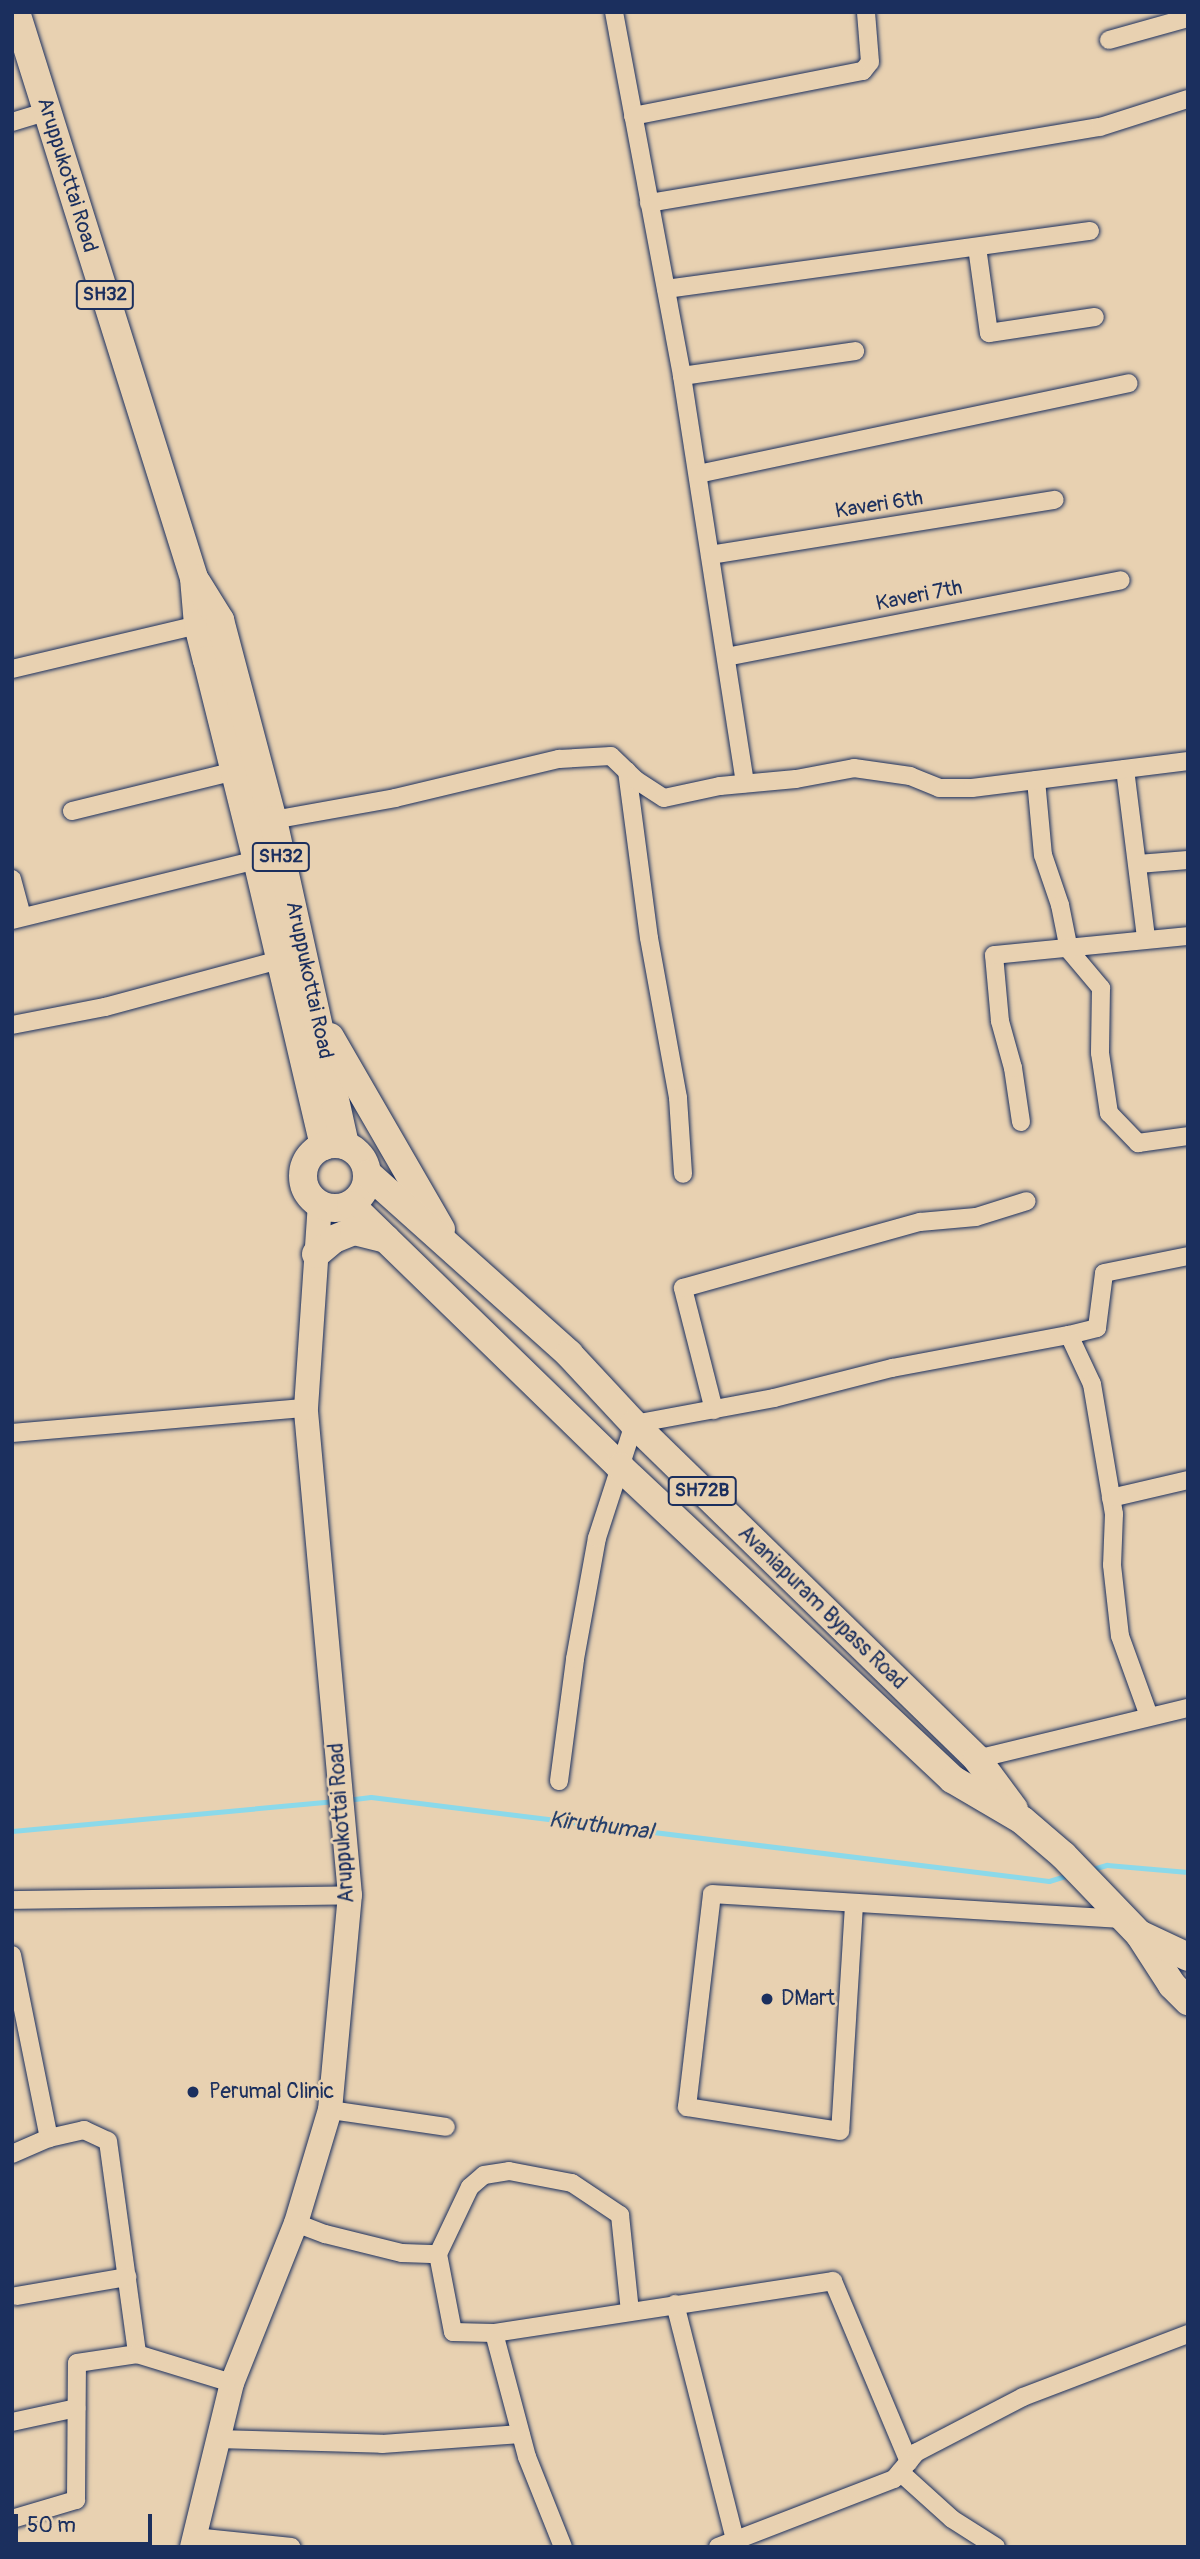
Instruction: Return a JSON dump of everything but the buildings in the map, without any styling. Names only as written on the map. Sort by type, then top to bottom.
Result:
[{"type":"main road","name":"Aruppukottai Road","points":[[16,22],[47,111],[194,578],[198,625],[257,860],[279,960],[334,1146]]},
{"type":"main road","name":"Aruppukottai Road","points":[[194,578],[219,620],[273,820],[316,1013],[334,1146]]},
{"type":"main road","points":[[316,1013],[454,1251]]},
{"type":"main road","points":[[334,1146],[308,1159],[304,1169],[306,1190],[320,1205],[330,1208],[351,1205],[364,1192],[368,1174]]},
{"type":"main road","name":"SH32","points":[[334,1146],[361,1156],[368,1174]]},
{"type":"main road","name":"Avaniapuram Bypass Road","points":[[368,1174],[569,1354],[634,1424],[977,1759],[1022,1820]]},
{"type":"main road","name":"Aruppukottai Road","points":[[193,2542],[232,2382],[296,2223],[330,2110],[350,1895],[306,1408],[320,1205]]},
{"type":"main road","name":"Avaniapuram Bypass Road","points":[[351,1205],[620,1467],[952,1779],[1022,1820],[1063,1855],[1132,1927],[1172,1985],[1188,2001]]},
{"type":"main road","points":[[316,1254],[334,1239],[354,1231],[386,1239]]},
{"type":"main road","name":"Avaniapuram Bypass Road","points":[[1132,1927],[1188,1957]]},
{"type":"street","points":[[614,12],[682,376],[746,783]]},
{"type":"street","points":[[633,116],[863,71],[870,62],[866,12]]},
{"type":"street","points":[[1109,40],[1188,18]]},
{"type":"street","points":[[649,203],[1100,127],[1188,99]]},
{"type":"street","points":[[12,122],[47,111]]},
{"type":"street","points":[[666,289],[1090,231]]},
{"type":"street","points":[[977,247],[989,333],[1095,317]]},
{"type":"street","points":[[682,376],[855,351]]},
{"type":"street","points":[[698,474],[1128,383]]},
{"type":"street","name":"Kaveri 6th","points":[[710,555],[1055,500]]},
{"type":"street","name":"Kaveri 7th","points":[[726,657],[1121,580]]},
{"type":"street","points":[[12,669],[198,625]]},
{"type":"street","points":[[273,820],[395,798],[559,759],[611,756],[664,798],[854,768],[910,776],[939,788],[972,788],[1188,761]]},
{"type":"street","points":[[1125,769],[1146,939]]},
{"type":"street","points":[[72,810],[235,771]]},
{"type":"street","points":[[627,771],[649,938],[678,1098],[683,1174]]},
{"type":"street","points":[[1036,780],[1043,855],[1060,905],[1069,950],[1101,988],[1100,1053],[1109,1113],[1138,1143],[1188,1136]]},
{"type":"street","points":[[12,879],[17,918],[257,860]]},
{"type":"street","points":[[1138,864],[1188,860]]},
{"type":"street","points":[[1021,1122],[1013,1068],[1000,1021],[994,955],[1069,950],[1188,936]]},
{"type":"street","points":[[12,1025],[105,1007],[279,960]]},
{"type":"street","points":[[714,1410],[683,1288],[920,1222],[976,1217],[1027,1201]]},
{"type":"street","points":[[559,1781],[575,1659],[597,1538],[634,1424],[714,1410],[892,1368],[1097,1328],[1104,1273],[1188,1256]]},
{"type":"street","points":[[1069,1335],[1092,1384],[1114,1514],[1112,1565],[1120,1636],[1149,1716]]},
{"type":"street","points":[[12,1433],[306,1408]]},
{"type":"street","points":[[1111,1498],[1188,1480]]},
{"type":"street","points":[[977,1759],[1188,1708]]},
{"type":"street","points":[[854,1905],[840,2130],[687,2107],[712,1894],[854,1905],[1132,1927]]},
{"type":"street","points":[[12,1900],[350,1895]]},
{"type":"street","points":[[12,1955],[49,2138]]},
{"type":"street","points":[[330,2110],[446,2127]]},
{"type":"street","points":[[12,2154],[49,2138],[84,2130],[108,2141],[137,2354]]},
{"type":"street","points":[[630,2311],[620,2215],[572,2183],[509,2171],[484,2175],[470,2188],[438,2254],[453,2332],[495,2333],[833,2281],[904,2467],[952,2519],[986,2545]]},
{"type":"street","points":[[296,2223],[325,2234],[402,2253],[438,2254]]},
{"type":"street","points":[[16,2296],[127,2277]]},
{"type":"street","points":[[675,2304],[735,2540]]},
{"type":"street","points":[[495,2333],[521,2434],[563,2547]]},
{"type":"street","points":[[718,2547],[735,2540],[755,2540],[894,2479],[917,2452],[1023,2397],[1188,2334]]},
{"type":"street","points":[[12,2519],[76,2500],[77,2363],[137,2354],[232,2382]]},
{"type":"street","points":[[12,2422],[77,2408]]},
{"type":"street","points":[[218,2438],[382,2444],[521,2434]]},
{"type":"street","points":[[193,2542],[290,2547]]},
{"type":"waterway","name":"Kiruthumal","points":[[346,1800],[371,1797],[1049,1881],[1069,1875]]},
{"type":"waterway","name":"Kiruthumal","points":[[12,1831],[333,1801]]},
{"type":"waterway","name":"Kiruthumal","points":[[1089,1870],[1107,1865],[1188,1872]]},
{"type":"place","name":"DMart","points":[[767,1999]]},
{"type":"place","name":"Perumal Clinic","points":[[193,2092]]}]
